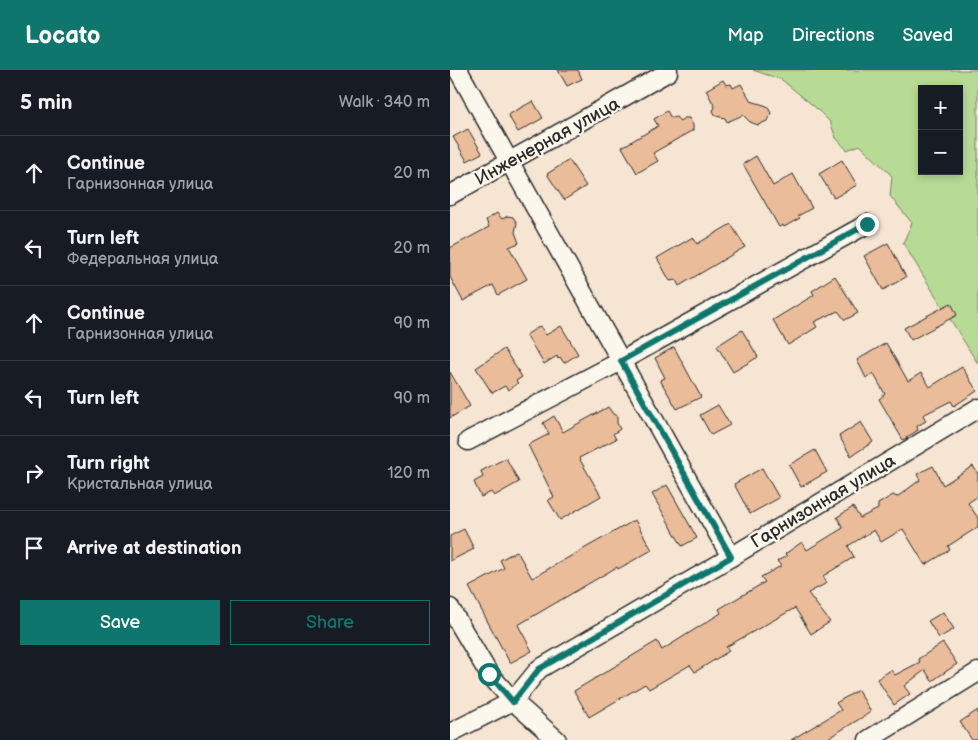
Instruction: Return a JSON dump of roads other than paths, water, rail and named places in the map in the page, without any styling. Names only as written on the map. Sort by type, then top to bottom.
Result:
[{"type":"street","points":[[458,70],[731,557]]},
{"type":"street","name":"Инженерная улица","points":[[450,195],[668,72],[668,70]]},
{"type":"street","points":[[468,441],[621,361],[867,224]]},
{"type":"street","name":"Гарнизонная улица","points":[[513,702],[539,669],[731,557],[978,408]]},
{"type":"street","points":[[450,608],[489,674],[513,702],[557,740]]},
{"type":"street","points":[[868,740],[978,672]]},
{"type":"street","points":[[450,733],[513,702]]}]
